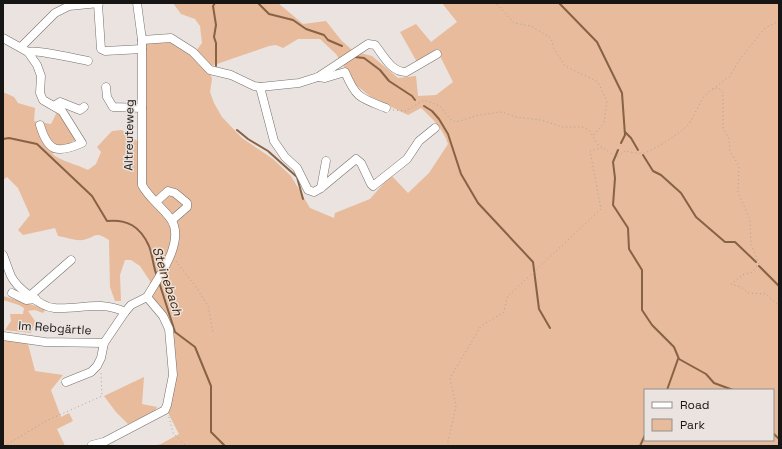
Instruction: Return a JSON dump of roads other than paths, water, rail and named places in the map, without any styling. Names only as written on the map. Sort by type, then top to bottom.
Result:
[{"type":"street","points":[[25,49],[55,13],[69,6],[85,3],[99,4],[101,50],[142,49]]},
{"type":"street","name":"Altreuteweg","points":[[136,3],[142,40],[142,185],[146,193],[172,220]]},
{"type":"street","points":[[3,38],[25,49],[88,61]]},
{"type":"street","points":[[142,40],[171,38],[193,52],[210,70],[231,75],[254,86],[260,87],[299,83],[318,77],[368,44],[375,45],[392,67],[400,72],[406,72],[437,54]]},
{"type":"street","points":[[25,49],[37,65],[41,76],[40,93],[43,100],[62,111],[82,143],[68,149],[59,150],[49,146],[44,140],[40,125]]},
{"type":"street","points":[[318,77],[325,78],[345,72],[355,93],[361,98],[386,108]]},
{"type":"street","points":[[106,87],[107,97],[113,107],[142,108]]},
{"type":"street","points":[[260,87],[274,141],[285,157],[297,168],[308,190],[314,192],[356,159],[361,163],[373,186],[407,159],[419,141],[435,128]]},
{"type":"street","points":[[54,106],[60,102],[80,110],[84,107]]},
{"type":"street","points":[[321,188],[326,161]]},
{"type":"street","points":[[92,445],[111,438],[164,410],[167,405],[173,375],[169,330],[163,316],[147,297],[170,256],[176,233],[172,220],[187,207],[187,203],[183,198],[168,191],[156,202]]},
{"type":"street","points":[[3,256],[11,276],[18,286],[42,304],[53,308],[85,305],[117,309],[125,312]]},
{"type":"street","points":[[12,293],[26,300],[33,297],[71,260]]},
{"type":"street","name":"Im Rebgärtle","points":[[66,382],[91,372],[97,366],[101,358],[104,343],[125,312],[131,305],[147,297]]},
{"type":"street","name":"Im Rebgärtle","points":[[3,336],[45,342],[104,343]]},
{"type":"waterway","points":[[215,3],[213,6],[216,25],[214,37],[216,43],[216,66]]},
{"type":"waterway","points":[[258,3],[269,14],[293,20],[306,29],[324,35],[328,40],[342,46]]},
{"type":"waterway","points":[[559,3],[597,42],[622,93],[625,135],[621,143]]},
{"type":"waterway","points":[[355,57],[364,58],[380,70],[389,81],[412,96],[415,100]]},
{"type":"waterway","points":[[424,106],[432,111],[439,119],[448,134],[461,174],[478,203],[533,262],[539,309],[550,328]]},
{"type":"waterway","points":[[237,130],[248,139],[268,151],[297,177],[303,199]]},
{"type":"waterway","points":[[625,132],[631,138],[638,150]]},
{"type":"waterway","name":"Steinebach","points":[[3,139],[9,138],[37,144],[92,196],[107,221],[121,221],[132,225],[137,229],[149,246],[157,276]]},
{"type":"waterway","points":[[618,150],[613,162],[615,178],[613,205],[628,228],[629,249],[642,270],[642,310],[652,325],[674,347],[679,359],[706,374],[714,383],[730,389]]},
{"type":"waterway","points":[[643,155],[653,171],[661,175],[681,193],[696,217],[725,242],[735,242],[756,262]]},
{"type":"waterway","points":[[759,266],[779,286]]},
{"type":"waterway","name":"Steinebach","points":[[159,282],[175,332],[195,347],[211,386],[211,432],[225,446]]},
{"type":"waterway","points":[[667,389],[678,359]]},
{"type":"waterway","points":[[774,434],[779,439]]},
{"type":"waterway","points":[[640,446],[644,437]]}]
